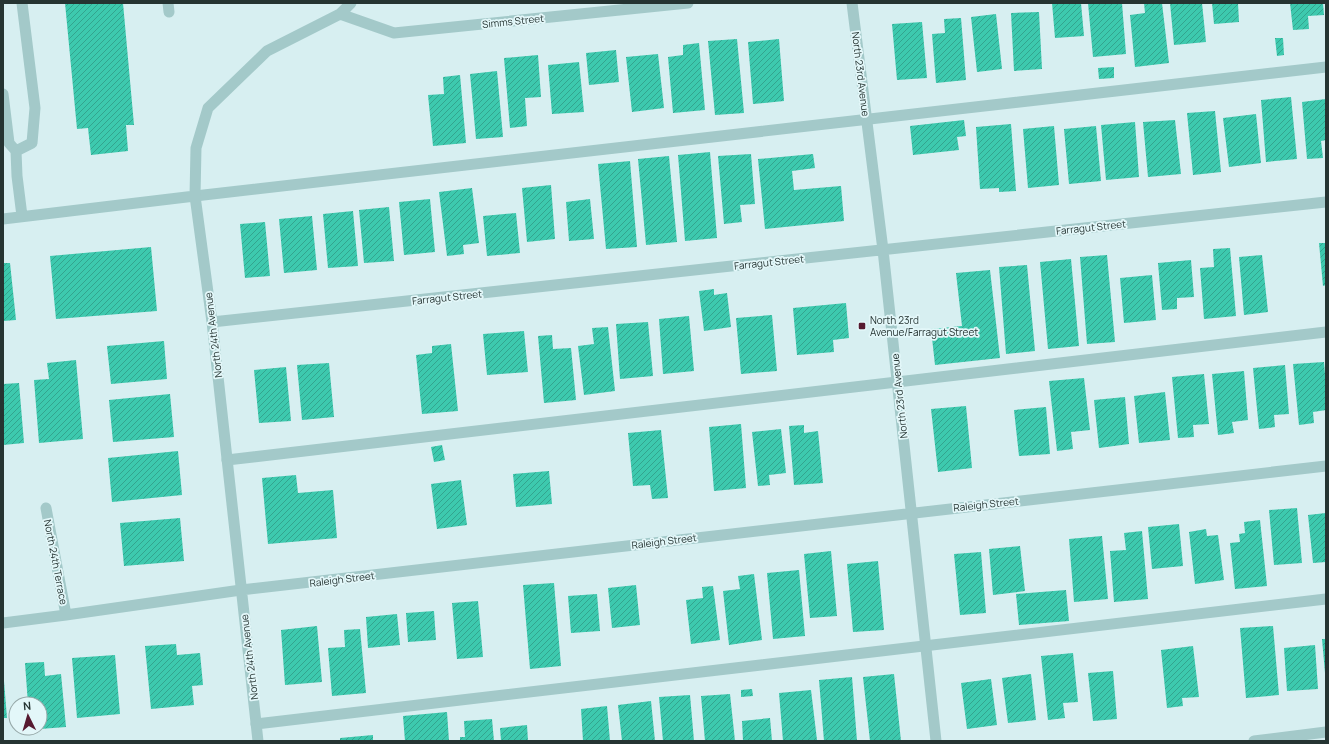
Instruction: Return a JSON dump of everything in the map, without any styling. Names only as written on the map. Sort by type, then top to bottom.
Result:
[{"type":"street","points":[[16,151],[32,143],[35,108],[22,3]]},
{"type":"street","name":"North 24th Avenue","points":[[258,741],[212,322],[195,196],[196,148],[208,108],[267,51],[340,14],[351,3]]},
{"type":"street","name":"Simms Street","points":[[340,14],[394,33],[688,3]]},
{"type":"street","name":"North 23rd Avenue","points":[[852,3],[883,250],[936,741]]},
{"type":"street","points":[[3,219],[867,118],[1326,67]]},
{"type":"street","points":[[3,94],[9,143],[16,151],[17,176],[22,216]]},
{"type":"street","name":"Farragut Street","points":[[212,322],[1326,202]]},
{"type":"street","points":[[227,460],[1326,332]]},
{"type":"street","name":"Raleigh Street","points":[[3,623],[241,590],[1326,466]]},
{"type":"street","name":"North 24th Terrace","points":[[46,508],[66,615]]},
{"type":"street","points":[[256,724],[1326,599]]},
{"type":"street","points":[[1254,741],[1326,732]]},
{"type":"building","points":[[65,3],[123,3],[134,125],[126,125],[128,151],[91,155],[88,128],[77,129]]},
{"type":"building","points":[[1052,3],[1081,3],[1084,36],[1055,38]]},
{"type":"building","points":[[1088,3],[1122,3],[1126,54],[1093,57]]},
{"type":"building","points":[[1144,3],[1162,3],[1169,63],[1135,67],[1130,15],[1145,13]]},
{"type":"building","points":[[1170,3],[1202,3],[1206,42],[1174,45]]},
{"type":"building","points":[[1212,3],[1238,3],[1239,22],[1214,24]]},
{"type":"building","points":[[1290,3],[1323,3],[1324,15],[1308,16],[1309,29],[1293,30]]},
{"type":"building","points":[[1039,12],[1042,69],[1014,71],[1011,13]]},
{"type":"building","points":[[996,14],[1002,69],[977,72],[971,17]]},
{"type":"building","points":[[961,18],[966,80],[936,83],[932,34],[945,33],[944,19]]},
{"type":"building","points":[[922,22],[927,78],[897,80],[892,24]]},
{"type":"building","points":[[1275,38],[1283,38],[1284,55],[1277,56]]},
{"type":"building","points":[[737,39],[744,113],[715,115],[708,41]]},
{"type":"building","points":[[779,39],[784,101],[753,104],[748,42]]},
{"type":"building","points":[[699,43],[705,110],[673,113],[668,57],[683,55],[683,45]]},
{"type":"building","points":[[616,50],[619,82],[589,85],[586,53]]},
{"type":"building","points":[[658,54],[664,108],[632,112],[626,57]]},
{"type":"building","points":[[538,55],[541,97],[525,98],[527,126],[510,128],[504,58]]},
{"type":"building","points":[[579,62],[584,112],[552,114],[548,65]]},
{"type":"building","points":[[1114,67],[1114,78],[1099,79],[1098,68]]},
{"type":"building","points":[[497,71],[503,137],[476,139],[470,74]]},
{"type":"building","points":[[460,75],[466,143],[433,146],[428,95],[444,94],[443,77]]},
{"type":"building","points":[[1291,97],[1297,159],[1266,162],[1261,100]]},
{"type":"building","points":[[1326,99],[1326,140],[1321,141],[1323,158],[1307,159],[1302,102]]},
{"type":"building","points":[[1215,111],[1221,172],[1193,175],[1187,113]]},
{"type":"building","points":[[1256,114],[1261,163],[1229,167],[1223,118]]},
{"type":"building","points":[[964,120],[966,136],[957,137],[959,150],[913,155],[910,126]]},
{"type":"building","points":[[1175,120],[1181,174],[1148,177],[1143,122]]},
{"type":"building","points":[[1135,122],[1139,177],[1106,180],[1101,125]]},
{"type":"building","points":[[1011,124],[1016,191],[999,192],[999,188],[980,189],[976,127]]},
{"type":"building","points":[[1054,126],[1059,185],[1028,188],[1023,129]]},
{"type":"building","points":[[1096,126],[1101,181],[1069,184],[1064,129]]},
{"type":"building","points":[[710,152],[717,238],[685,241],[678,155]]},
{"type":"building","points":[[751,154],[755,204],[740,205],[742,222],[724,224],[718,156]]},
{"type":"building","points":[[813,154],[815,168],[792,171],[794,190],[841,186],[844,221],[765,229],[758,159]]},
{"type":"building","points":[[669,156],[677,242],[646,245],[638,159]]},
{"type":"building","points":[[630,161],[637,247],[606,249],[598,164]]},
{"type":"building","points":[[551,185],[555,239],[527,242],[522,188]]},
{"type":"building","points":[[472,188],[479,243],[463,245],[464,254],[447,256],[439,192]]},
{"type":"building","points":[[430,199],[435,252],[404,255],[399,202]]},
{"type":"building","points":[[590,199],[594,239],[569,241],[566,202]]},
{"type":"building","points":[[389,207],[394,261],[364,263],[359,210]]},
{"type":"building","points":[[353,211],[358,266],[328,268],[323,214]]},
{"type":"building","points":[[516,213],[520,253],[487,256],[483,216]]},
{"type":"building","points":[[312,216],[317,270],[284,273],[279,219]]},
{"type":"building","points":[[265,222],[270,276],[245,278],[240,224]]},
{"type":"building","points":[[1319,243],[1326,243],[1326,285],[1323,286]]},
{"type":"building","points":[[151,247],[157,311],[56,319],[50,256]]},
{"type":"building","points":[[1230,248],[1236,316],[1204,319],[1200,268],[1214,267],[1213,249]]},
{"type":"building","points":[[1107,255],[1115,342],[1087,344],[1080,257]]},
{"type":"building","points":[[1262,255],[1268,312],[1244,315],[1239,257]]},
{"type":"building","points":[[1071,259],[1079,346],[1048,349],[1040,262]]},
{"type":"building","points":[[1191,260],[1194,297],[1177,298],[1177,309],[1162,310],[1158,263]]},
{"type":"building","points":[[3,263],[10,263],[16,320],[3,321]]},
{"type":"building","points":[[1027,265],[1035,351],[1006,354],[999,267]]},
{"type":"building","points":[[990,270],[1000,358],[935,365],[931,329],[962,326],[956,273]]},
{"type":"building","points":[[1152,275],[1156,320],[1124,323],[1120,278]]},
{"type":"building","points":[[714,289],[714,295],[727,293],[731,327],[704,331],[699,291]]},
{"type":"building","points":[[846,303],[849,338],[833,340],[834,352],[797,355],[793,308]]},
{"type":"building","points":[[772,315],[777,371],[741,374],[736,318]]},
{"type":"building","points":[[689,316],[694,371],[663,374],[659,319]]},
{"type":"building","points":[[648,322],[653,376],[620,379],[616,324]]},
{"type":"building","points":[[608,327],[615,391],[584,395],[578,346],[594,344],[592,328]]},
{"type":"building","points":[[524,331],[528,372],[487,375],[483,334]]},
{"type":"building","points":[[552,335],[553,349],[571,348],[576,400],[544,403],[538,336]]},
{"type":"building","points":[[164,341],[167,379],[111,384],[107,346]]},
{"type":"building","points":[[451,344],[458,411],[422,414],[416,355],[432,353],[432,346]]},
{"type":"building","points":[[76,360],[83,439],[39,443],[34,380],[49,379],[47,363]]},
{"type":"building","points":[[1324,362],[1326,410],[1313,412],[1314,423],[1299,425],[1293,364]]},
{"type":"building","points":[[329,363],[334,417],[302,420],[297,365]]},
{"type":"building","points":[[1285,365],[1289,414],[1274,415],[1275,427],[1259,429],[1253,368]]},
{"type":"building","points":[[286,367],[291,421],[259,423],[254,370]]},
{"type":"building","points":[[1244,371],[1248,420],[1232,422],[1234,433],[1218,435],[1212,374]]},
{"type":"building","points":[[1204,374],[1209,424],[1193,425],[1194,437],[1178,438],[1172,377]]},
{"type":"building","points":[[1084,378],[1090,430],[1071,432],[1073,449],[1057,451],[1049,381]]},
{"type":"building","points":[[19,383],[24,443],[3,445],[3,384]]},
{"type":"building","points":[[1165,392],[1170,440],[1139,443],[1134,396]]},
{"type":"building","points":[[170,394],[174,437],[113,442],[109,400]]},
{"type":"building","points":[[1125,397],[1129,444],[1099,448],[1094,400]]},
{"type":"building","points":[[966,406],[972,468],[938,472],[931,409]]},
{"type":"building","points":[[1046,407],[1050,454],[1019,456],[1014,410]]},
{"type":"building","points":[[741,424],[746,488],[714,491],[709,427]]},
{"type":"building","points":[[804,425],[804,433],[818,431],[823,483],[794,485],[789,426]]},
{"type":"building","points":[[781,429],[786,473],[769,475],[770,485],[758,486],[752,432]]},
{"type":"building","points":[[661,430],[668,498],[652,499],[650,485],[633,486],[628,433]]},
{"type":"building","points":[[442,445],[445,460],[434,462],[431,447]]},
{"type":"building","points":[[178,451],[182,495],[112,502],[108,458]]},
{"type":"building","points":[[549,471],[552,504],[516,507],[513,474]]},
{"type":"building","points":[[296,475],[298,493],[333,490],[337,538],[268,544],[262,478]]},
{"type":"building","points":[[461,480],[467,525],[437,529],[431,484]]},
{"type":"building","points":[[1297,508],[1302,563],[1274,565],[1269,510]]},
{"type":"building","points":[[1326,513],[1326,562],[1313,563],[1308,515]]},
{"type":"building","points":[[180,518],[184,561],[124,566],[120,523]]},
{"type":"building","points":[[1260,520],[1267,586],[1235,589],[1230,543],[1240,542],[1239,534],[1245,533],[1244,522]]},
{"type":"building","points":[[1179,524],[1183,566],[1152,569],[1148,527]]},
{"type":"building","points":[[1206,529],[1207,536],[1218,535],[1224,580],[1195,584],[1189,532]]},
{"type":"building","points":[[1142,531],[1148,599],[1114,602],[1110,551],[1126,550],[1124,533]]},
{"type":"building","points":[[1102,536],[1108,599],[1074,602],[1069,539]]},
{"type":"building","points":[[1020,546],[1025,591],[993,595],[989,549]]},
{"type":"building","points":[[831,551],[837,616],[810,618],[804,554]]},
{"type":"building","points":[[981,552],[986,613],[960,615],[954,554]]},
{"type":"building","points":[[878,561],[884,630],[853,632],[847,564]]},
{"type":"building","points":[[799,570],[805,636],[773,639],[767,573]]},
{"type":"building","points":[[754,574],[762,640],[729,645],[723,591],[740,589],[738,576]]},
{"type":"building","points":[[554,583],[561,666],[530,669],[523,585]]},
{"type":"building","points":[[636,585],[640,625],[612,628],[608,588]]},
{"type":"building","points":[[713,586],[720,640],[691,644],[686,600],[703,598],[702,587]]},
{"type":"building","points":[[1066,590],[1069,621],[1019,625],[1016,594]]},
{"type":"building","points":[[597,594],[600,631],[571,633],[568,596]]},
{"type":"building","points":[[478,601],[483,657],[457,659],[452,603]]},
{"type":"building","points":[[434,611],[436,640],[408,642],[406,613]]},
{"type":"building","points":[[397,614],[400,645],[368,648],[366,617]]},
{"type":"building","points":[[317,626],[322,682],[285,685],[281,630]]},
{"type":"building","points":[[1273,626],[1279,695],[1246,698],[1240,628]]},
{"type":"building","points":[[360,629],[366,693],[332,696],[328,648],[345,647],[344,630]]},
{"type":"building","points":[[1322,639],[1326,639],[1326,673],[1325,673]]},
{"type":"building","points":[[176,644],[177,655],[200,653],[203,685],[192,686],[194,705],[151,709],[145,646]]},
{"type":"building","points":[[1315,645],[1318,689],[1287,691],[1284,648]]},
{"type":"building","points":[[1193,646],[1199,697],[1182,698],[1183,706],[1167,708],[1161,650]]},
{"type":"building","points":[[1073,653],[1078,702],[1063,703],[1065,718],[1048,720],[1041,656]]},
{"type":"building","points":[[115,655],[120,714],[77,718],[72,658]]},
{"type":"building","points":[[44,662],[45,676],[61,674],[66,727],[48,728],[48,696],[27,696],[25,663]]},
{"type":"building","points":[[1113,671],[1117,719],[1093,721],[1088,673]]},
{"type":"building","points":[[894,674],[901,741],[870,741],[863,677]]},
{"type":"building","points":[[1031,674],[1036,720],[1008,723],[1002,678]]},
{"type":"building","points":[[852,677],[857,741],[824,741],[819,680]]},
{"type":"building","points":[[991,679],[997,725],[967,729],[961,683]]},
{"type":"building","points":[[4,681],[7,718],[3,718]]},
{"type":"building","points":[[752,689],[753,696],[741,697],[741,690]]},
{"type":"building","points":[[811,690],[817,740],[783,741],[779,693]]},
{"type":"building","points":[[730,694],[735,741],[705,741],[701,696]]},
{"type":"building","points":[[690,695],[694,741],[663,741],[659,697]]},
{"type":"building","points":[[651,701],[655,741],[622,741],[618,705]]},
{"type":"building","points":[[607,706],[610,741],[583,741],[581,709]]},
{"type":"building","points":[[447,712],[449,741],[405,741],[403,716]]},
{"type":"building","points":[[770,718],[772,741],[743,741],[742,721]]},
{"type":"building","points":[[492,719],[494,741],[460,741],[460,737],[465,737],[464,721]]},
{"type":"building","points":[[527,725],[528,741],[501,741],[500,728]]},
{"type":"building","points":[[373,735],[373,741],[340,741],[340,738]]},
{"type":"place","name":"North 23rd Avenue/Farragut Street","points":[[862,326]]}]
